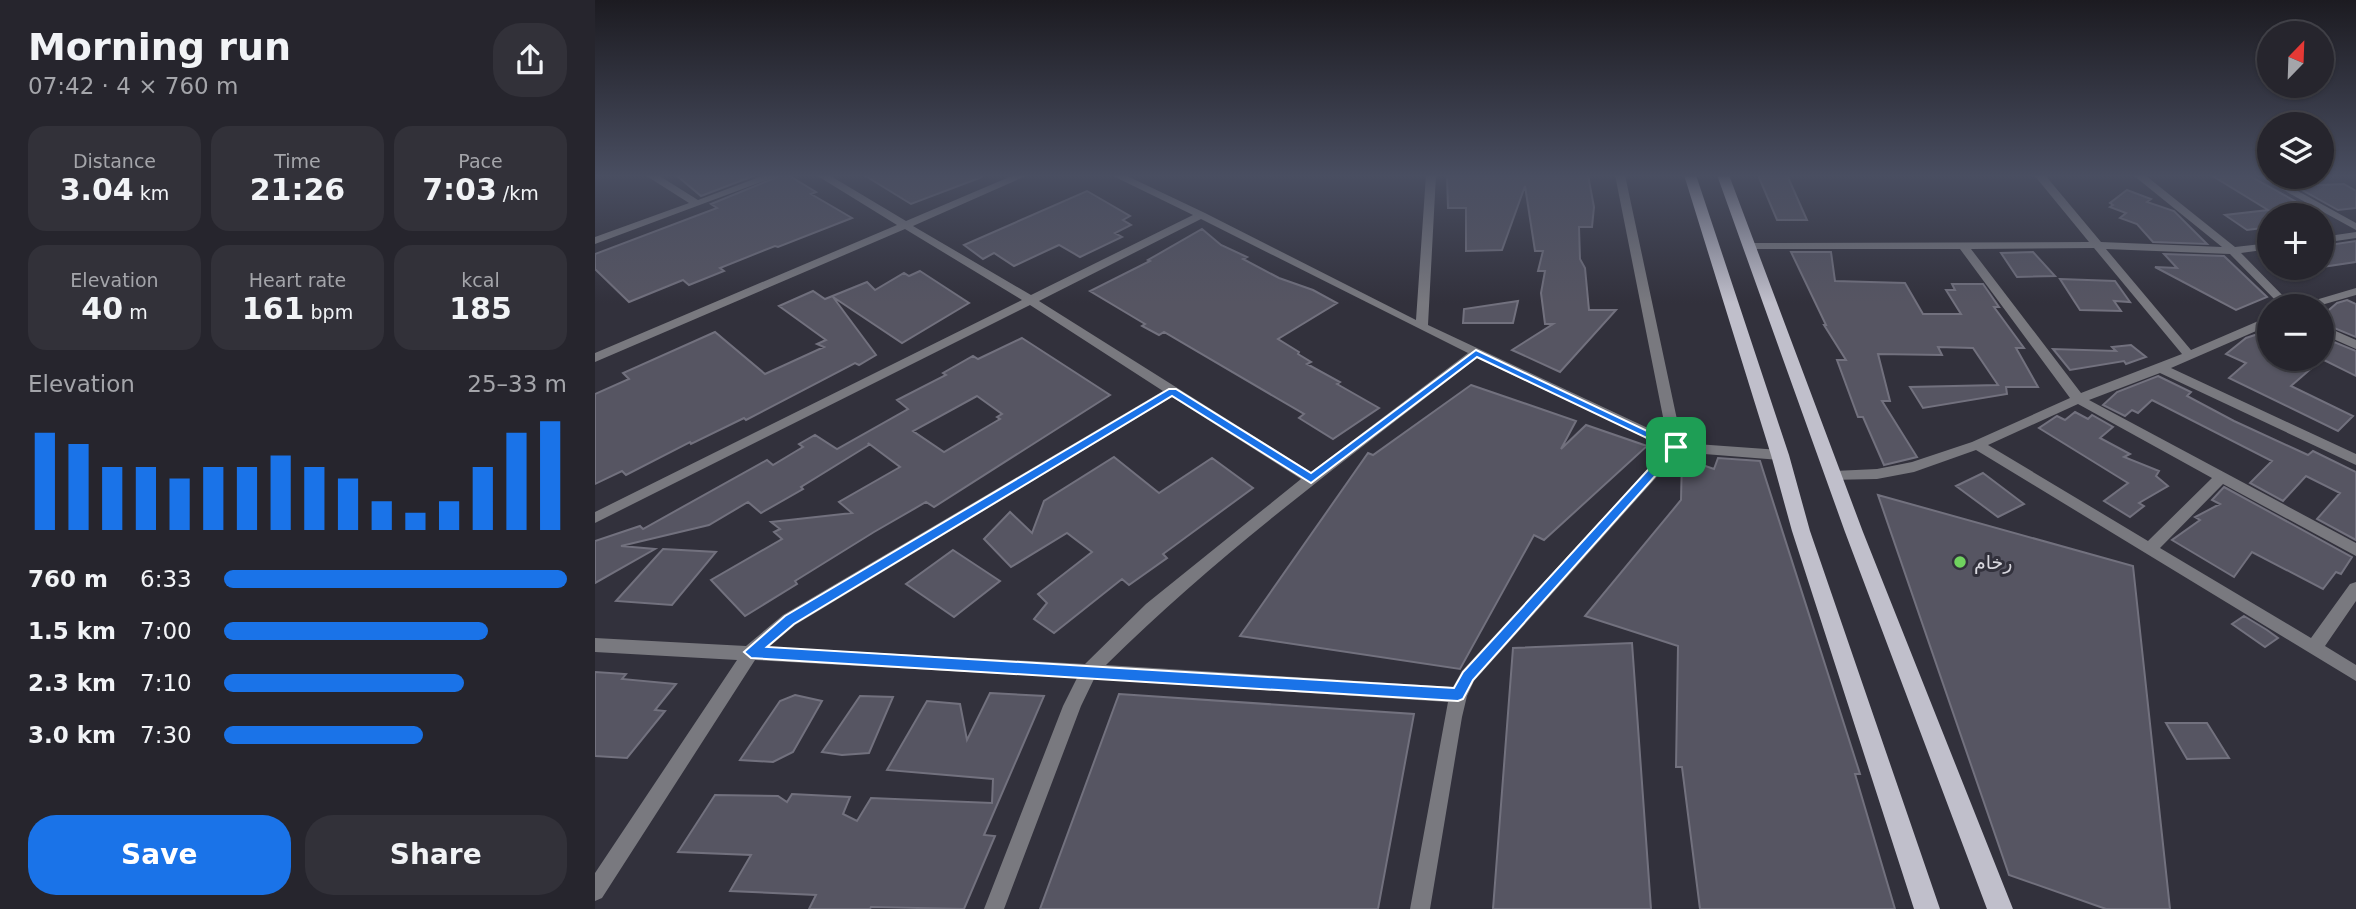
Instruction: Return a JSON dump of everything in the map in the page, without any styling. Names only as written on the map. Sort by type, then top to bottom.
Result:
[{"type":"main road","points":[[1704,217],[1780,455],[1801,531],[1927,909]]},
{"type":"main road","points":[[1739,217],[1834,476],[2000,909]]},
{"type":"street","points":[[595,241],[661,217]]},
{"type":"street","points":[[888,217],[1032,301],[1311,479]]},
{"type":"street","points":[[595,358],[921,217]]},
{"type":"street","points":[[595,518],[1196,217]]},
{"type":"street","points":[[1206,217],[1422,327],[1676,447],[1780,455]]},
{"type":"street","points":[[1422,327],[1428,217]]},
{"type":"street","points":[[1629,217],[1676,447]]},
{"type":"street","points":[[2075,217],[2190,356]]},
{"type":"street","points":[[2191,217],[2233,251],[2275,294]]},
{"type":"street","points":[[2338,217],[2356,227]]},
{"type":"street","points":[[2334,238],[2356,234]]},
{"type":"street","points":[[1963,245],[2078,399],[2356,550]]},
{"type":"street","points":[[1749,246],[2098,245],[2233,251],[2257,248]]},
{"type":"street","points":[[2334,298],[2356,292]]},
{"type":"street","points":[[1834,476],[1877,474],[1914,467],[1977,445],[2078,399],[2190,356],[2257,326]]},
{"type":"street","points":[[2334,335],[2356,345]]},
{"type":"street","points":[[994,909],[1072,706],[1089,671],[1142,617],[1311,479],[1476,353]]},
{"type":"street","points":[[2160,368],[2356,460]]},
{"type":"street","points":[[595,891],[751,652],[789,620],[1173,391]]},
{"type":"street","points":[[1977,445],[2151,547],[2356,674]]},
{"type":"street","points":[[1420,909],[1458,695],[1468,676],[1676,447]]},
{"type":"street","points":[[2151,547],[2222,476]]},
{"type":"street","points":[[2313,648],[2356,588]]},
{"type":"street","points":[[595,645],[1089,671],[1458,695]]},
{"type":"building","points":[[692,217],[852,218],[720,268],[724,271],[689,285],[683,280],[629,302],[595,269],[595,254]]},
{"type":"building","points":[[1027,217],[1128,217],[1123,220],[1131,225],[1115,233],[1122,237],[1080,257],[1059,245],[1014,266],[994,253],[983,259],[964,245]]},
{"type":"building","points":[[1466,217],[1514,217],[1502,250],[1466,251]]},
{"type":"building","points":[[1530,217],[1593,217],[1592,227],[1579,227],[1580,259],[1585,268],[1589,310],[1616,310],[1560,372],[1512,350],[1553,324],[1545,324],[1541,293],[1545,271],[1538,271],[1543,251],[1535,251]]},
{"type":"building","points":[[1776,217],[1806,217],[1807,220],[1777,220]]},
{"type":"building","points":[[2180,217],[2207,244],[2153,242],[2137,224],[2120,218]]},
{"type":"building","points":[[2229,217],[2257,217],[2257,229],[2247,230]]},
{"type":"building","points":[[1202,229],[1221,245],[1247,257],[1243,259],[1337,303],[1278,339],[1311,362],[1307,364],[1379,408],[1333,439],[1299,418],[1304,414],[1164,332],[1159,335],[1142,326],[1145,324],[1090,291],[1150,261],[1148,260]]},
{"type":"building","points":[[2356,241],[2356,262],[2334,265],[2334,244]]},
{"type":"building","points":[[1791,252],[1831,252],[1835,281],[1905,283],[1923,314],[1961,314],[1946,290],[1955,290],[1952,284],[1983,284],[1999,307],[1994,307],[2024,348],[2016,348],[2038,387],[2006,387],[2007,394],[1923,408],[1910,387],[1998,385],[1973,348],[1938,347],[1942,355],[1878,354],[1890,401],[1882,401],[1917,457],[1884,465],[1863,417],[1858,417],[1837,360],[1846,360],[1824,325]]},
{"type":"building","points":[[2033,252],[2055,276],[2017,277],[2001,253]]},
{"type":"building","points":[[2164,254],[2224,256],[2264,294],[2257,294],[2257,301],[2236,310],[2155,267],[2177,268]]},
{"type":"building","points":[[920,271],[969,303],[902,343],[833,297],[876,355],[859,365],[855,363],[746,420],[744,418],[691,444],[690,442],[626,475],[622,471],[595,484],[595,394],[629,379],[623,373],[715,332],[765,374],[824,347],[817,344],[826,340],[779,306],[813,291],[825,299],[867,282],[875,290],[904,273],[909,276]]},
{"type":"building","points":[[2060,279],[2115,281],[2130,302],[2114,301],[2121,311],[2080,310]]},
{"type":"building","points":[[2347,300],[2356,304],[2356,337],[2334,328],[2334,306]]},
{"type":"building","points":[[1518,301],[1513,323],[1463,323],[1464,309]]},
{"type":"building","points":[[2257,334],[2257,371],[2308,371],[2291,386],[2353,416],[2338,431],[2229,378],[2246,363],[2226,354],[2246,338]]},
{"type":"building","points":[[1022,338],[1110,395],[934,507],[926,502],[874,532],[745,616],[711,580],[782,539],[774,532],[780,529],[771,522],[852,513],[839,502],[900,467],[868,443],[869,445],[801,487],[803,489],[761,513],[748,502],[709,525],[621,546],[655,549],[595,583],[595,541],[640,526],[643,529],[767,460],[773,465],[803,447],[799,444],[815,435],[837,449],[908,409],[897,400],[946,375],[943,373],[973,356],[978,359]],"holes":[[[977,396],[1002,414],[997,417],[1000,419],[944,452],[913,431]]]},
{"type":"building","points":[[2334,342],[2356,351],[2356,376],[2334,365]]},
{"type":"building","points":[[2131,345],[2146,357],[2126,364],[2124,361],[2070,370],[2053,349],[2116,351],[2112,347]]},
{"type":"building","points":[[2158,376],[2191,392],[2187,396],[2234,421],[2308,455],[2313,451],[2356,472],[2356,540],[2317,519],[2340,493],[2306,476],[2283,501],[2250,483],[2272,461],[2152,400],[2138,413],[2132,410],[2125,416],[2103,405],[2117,392]]},
{"type":"building","points":[[1471,385],[1576,421],[1561,449],[1586,425],[1647,446],[1544,540],[1534,535],[1460,669],[1240,636],[1368,453],[1373,455]]},
{"type":"building","points":[[2075,412],[2088,419],[2092,415],[2113,427],[2100,438],[2130,454],[2124,457],[2159,471],[2156,476],[2168,486],[2139,503],[2144,506],[2130,517],[2104,501],[2128,483],[2039,428],[2057,416],[2065,420]]},
{"type":"building","points":[[1114,457],[1159,493],[1212,458],[1253,488],[1163,554],[1167,558],[1129,585],[1122,579],[1054,633],[1034,619],[1047,603],[1038,594],[1092,552],[1067,533],[1011,567],[984,539],[1010,512],[1032,533],[1044,501]]},
{"type":"building","points":[[1682,458],[1714,469],[1718,458],[1760,461],[1860,774],[1855,774],[1895,909],[1700,909],[1682,767],[1676,767],[1678,646],[1585,616],[1681,500]]},
{"type":"building","points":[[1983,473],[2024,504],[1998,517],[1956,486]]},
{"type":"building","points":[[2224,487],[2352,557],[2341,574],[2336,572],[2323,589],[2252,552],[2234,577],[2172,540],[2200,520],[2195,517],[2220,504],[2212,500]]},
{"type":"building","points":[[1878,495],[2133,566],[2170,909],[2106,909],[2009,875]]},
{"type":"building","points":[[663,549],[716,552],[672,605],[616,601]]},
{"type":"building","points":[[953,550],[1000,581],[954,617],[906,584]]},
{"type":"building","points":[[2244,616],[2278,638],[2265,647],[2232,624]]},
{"type":"building","points":[[1632,643],[1651,909],[1493,909],[1513,648]]},
{"type":"building","points":[[595,672],[626,674],[622,679],[676,684],[655,710],[665,711],[627,758],[595,756]]},
{"type":"building","points":[[990,693],[1044,696],[984,835],[995,836],[964,909],[809,909],[816,895],[730,891],[751,855],[678,852],[715,795],[778,796],[787,802],[792,794],[850,797],[843,814],[857,821],[871,798],[992,803],[993,779],[887,770],[927,701],[960,704],[967,740]]},
{"type":"building","points":[[1119,694],[1414,714],[1378,909],[1040,909]]},
{"type":"building","points":[[795,695],[822,701],[793,752],[773,762],[740,760],[780,701]]},
{"type":"building","points":[[860,696],[893,697],[869,753],[842,755],[822,752]]},
{"type":"building","points":[[2166,723],[2207,723],[2229,758],[2187,759]]},
{"type":"place","name":"رخام","points":[[1960,562]]},
{"type":"route","points":[[1476,353],[1676,447],[1468,676],[1458,695],[751,652],[789,620],[1173,391],[1311,479],[1476,353]]}]
